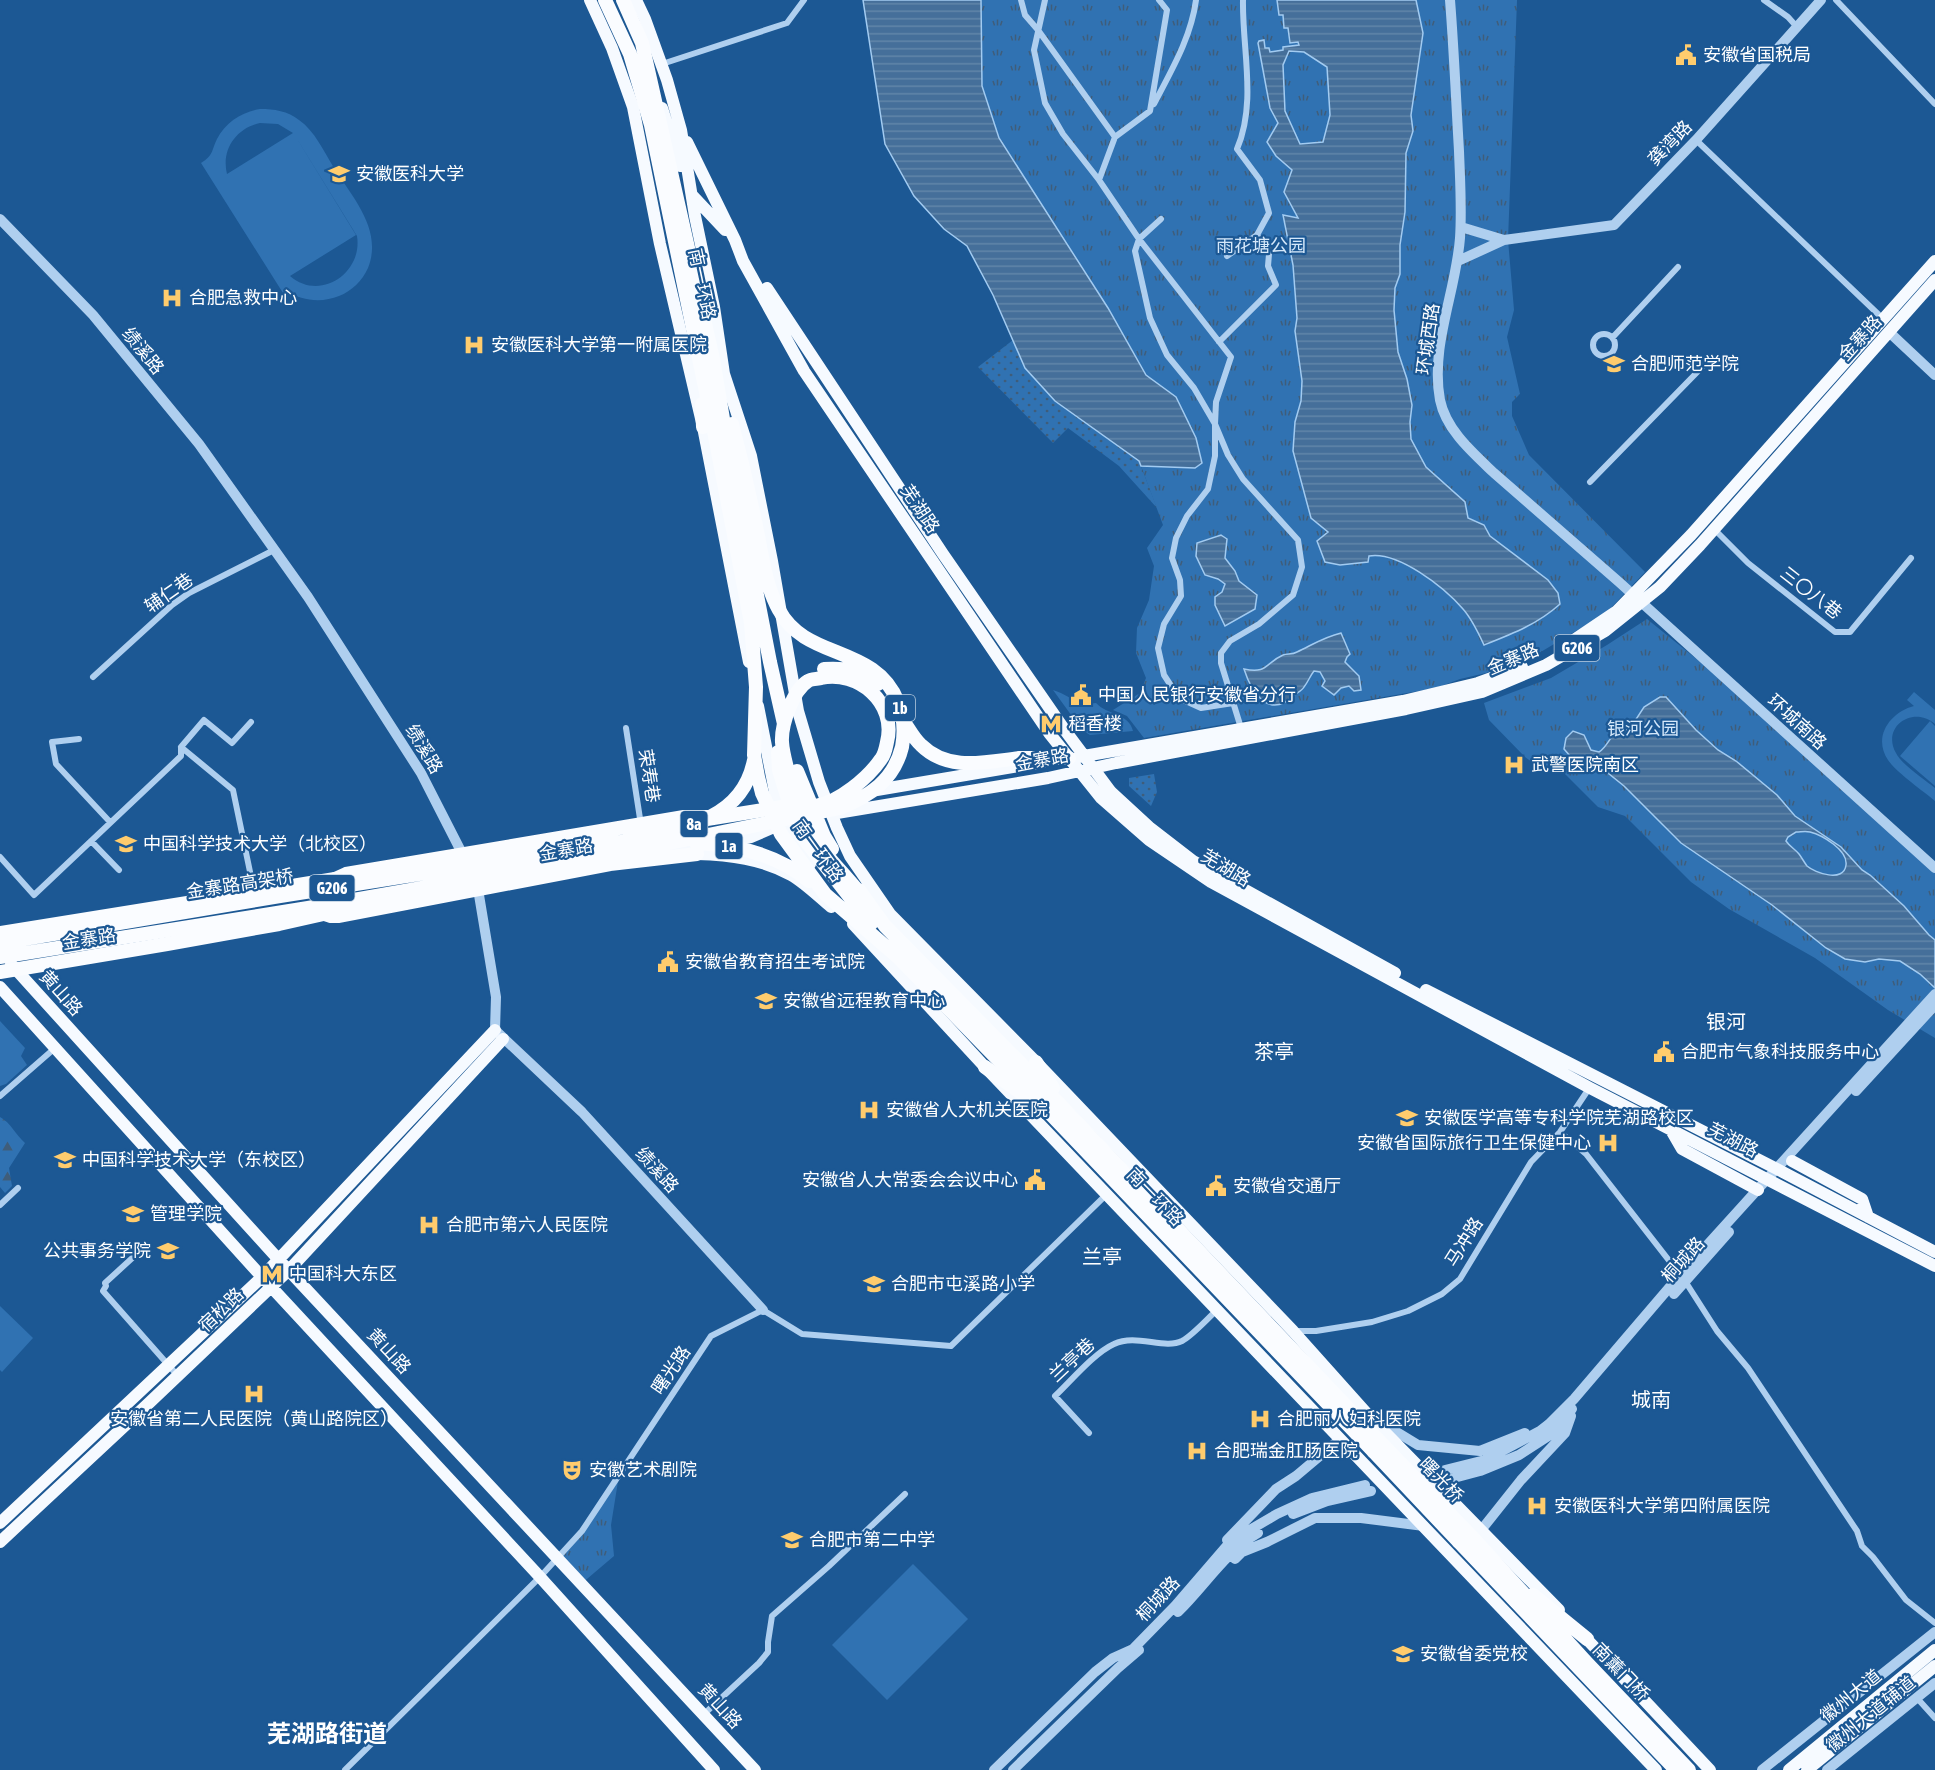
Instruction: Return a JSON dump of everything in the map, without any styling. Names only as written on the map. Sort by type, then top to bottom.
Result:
[{"type":"highway","name":"南一环路","points":[[605,0],[630,54],[651,125],[707,361]]},
{"type":"highway","name":"南一环路","points":[[623,0],[642,43],[707,361],[752,623],[756,687],[754,755],[762,793],[781,834],[825,894],[1028,1072],[1050,1114],[1379,1450]]},
{"type":"highway","points":[[707,361],[718,425]]},
{"type":"highway","name":"南一环路","points":[[718,425],[787,739],[799,778],[824,836],[863,897],[885,926],[1070,1115],[1379,1450]]},
{"type":"highway","name":"1b","points":[[620,853],[840,808],[858,801],[874,791],[893,770],[904,737],[904,721],[892,688],[880,674],[864,663],[808,639],[792,627],[780,612],[771,592],[744,469],[718,425]]},
{"type":"highway","points":[[898,958],[802,838],[785,794],[779,770],[777,727],[788,693],[804,675],[820,669],[846,668],[869,676],[884,690],[920,745],[939,758],[960,764],[1020,758],[1069,758]]},
{"type":"highway","name":"金寨路高架桥","points":[[0,943],[665,834],[777,814],[799,809],[810,807],[821,805],[848,791],[868,775],[883,756],[890,730],[884,708],[868,688],[856,681],[831,676],[808,681],[789,704],[782,741],[794,793],[798,803],[802,813],[809,832],[863,897]]},
{"type":"highway","name":"8a","points":[[599,845],[625,837],[694,824],[717,813],[734,801],[745,786],[751,773],[754,755]]},
{"type":"highway","points":[[0,933],[826,800]]},
{"type":"highway","points":[[307,892],[346,874],[684,817],[717,817]]},
{"type":"highway","name":"1a","points":[[620,853],[696,843],[738,847],[763,854],[785,864],[825,894]]},
{"type":"highway","name":"金寨路高架桥","points":[[0,955],[308,908],[620,853]]},
{"type":"highway","points":[[308,908],[331,916],[610,864],[697,854]]},
{"type":"highway","name":"金寨路","points":[[0,972],[336,912]]},
{"type":"highway","points":[[985,1067],[1050,1114]]},
{"type":"highway","name":"曙光桥","points":[[1379,1450],[1471,1536]]},
{"type":"highway","points":[[1471,1536],[1499,1567],[1523,1602]]},
{"type":"highway","points":[[1471,1536],[1523,1602]]},
{"type":"highway","points":[[1499,1567],[1587,1639]]},
{"type":"highway","name":"南薰门桥","points":[[1523,1602],[1676,1770]]},
{"type":"highway","name":"南薰门桥","points":[[1523,1602],[1689,1770]]},
{"type":"main road","points":[[590,0],[612,48],[633,107],[660,244],[718,425],[717,509],[783,823],[850,921],[985,1067],[1656,1770]]},
{"type":"main road","points":[[636,0],[662,64],[681,130],[689,192],[735,240]]},
{"type":"main road","points":[[642,43],[695,216],[714,307],[724,374],[751,456],[798,711],[831,814],[850,856],[890,914],[1028,1072],[1293,1331],[1370,1416],[1471,1536],[1587,1639],[1710,1770]]},
{"type":"main road","name":"芜湖路","points":[[681,130],[743,261],[804,371],[1048,733],[1101,798],[1149,840],[1211,882],[1590,1088],[1935,1266]]},
{"type":"main road","name":"芜湖路","points":[[735,240],[942,554],[1084,756],[1111,792],[1141,820],[1194,861],[1426,990],[1780,1170],[1935,1252]]},
{"type":"main road","name":"金寨路","points":[[336,912],[478,884],[751,837],[783,823],[1079,771],[1406,709],[1482,692],[1515,679],[1566,654],[1605,631],[1637,599],[1691,535],[1935,261]]},
{"type":"main road","name":"金寨路","points":[[826,800],[850,794],[1403,701],[1478,683],[1542,658],[1660,586],[1714,529],[1935,280]]},
{"type":"main road","points":[[707,361],[714,307]]},
{"type":"main road","points":[[717,817],[738,804],[751,787],[759,754],[759,711]]},
{"type":"main road","points":[[697,854],[731,855],[763,863],[792,876],[850,921]]},
{"type":"main road","name":"黄山路","points":[[0,955],[279,1260],[755,1770]]},
{"type":"main road","points":[[0,987],[271,1287],[540,1577],[714,1770]]},
{"type":"main road","name":"宿松路","points":[[0,1523],[262,1277],[499,1034]]},
{"type":"main road","name":"宿松路","points":[[0,1542],[178,1377],[289,1270],[499,1034]]},
{"type":"main road","points":[[1671,1129],[1682,1149],[1758,1190]]},
{"type":"main road","points":[[1792,1161],[1862,1199],[1868,1217]]},
{"type":"main road","name":"徽州大道","points":[[1789,1770],[1935,1650]]},
{"type":"main road","name":"徽州大道","points":[[1807,1770],[1935,1666]]},
{"type":"street","points":[[662,64],[787,23],[804,0]]},
{"type":"street","points":[[1021,0],[1025,15],[1115,137]]},
{"type":"street","points":[[1045,0],[1034,50],[1045,103],[1063,134],[1099,180],[1139,239],[1231,357],[1216,402],[1215,456],[1208,489],[1187,516],[1176,538],[1172,558],[1180,580],[1181,596],[1164,624],[1158,648],[1164,675],[1179,698],[1201,708],[1233,703]]},
{"type":"street","points":[[1150,111],[1167,10],[1159,0]]},
{"type":"street","points":[[1099,180],[1115,137],[1150,111],[1180,53],[1194,16],[1196,0]]},
{"type":"street","points":[[1227,256],[1257,235],[1269,213],[1260,180],[1237,149],[1244,132],[1248,80],[1242,29],[1243,0]]},
{"type":"street","name":"环城西路","points":[[1450,0],[1457,95],[1461,226],[1458,261],[1438,362],[1437,376],[1444,412],[1458,436],[1475,455],[1637,599]]},
{"type":"street","points":[[1764,0],[1788,17],[1797,27]]},
{"type":"street","name":"龚湾路","points":[[1504,240],[1614,225],[1696,140],[1821,0]]},
{"type":"street","points":[[1836,0],[1935,104]]},
{"type":"street","points":[[1696,140],[1878,314]]},
{"type":"street","name":"绩溪路","points":[[0,219],[93,315],[199,444],[308,597],[421,772],[478,884],[496,997],[499,1034],[582,1112],[763,1310]]},
{"type":"street","points":[[1161,219],[1139,239],[1135,251],[1150,318],[1167,355],[1194,388],[1215,424],[1228,455],[1243,479],[1298,540],[1302,567],[1293,596],[1260,624],[1230,641],[1221,653],[1221,663],[1241,728]]},
{"type":"street","points":[[1461,226],[1504,240]]},
{"type":"street","points":[[1219,342],[1276,285],[1268,266],[1269,254],[1257,235]]},
{"type":"street","points":[[1458,261],[1504,240]]},
{"type":"street","points":[[1613,338],[1678,267]]},
{"type":"street","points":[[1889,332],[1935,375]]},
{"type":"street","points":[[1590,482],[1710,359]]},
{"type":"street","name":"三〇八巷","points":[[1714,529],[1748,563],[1835,633],[1850,632],[1911,558]]},
{"type":"street","name":"辅仁巷","points":[[93,677],[172,605],[189,593],[274,550]]},
{"type":"street","name":"环城南路","points":[[1637,599],[1935,868]]},
{"type":"street","points":[[0,857],[34,895],[181,756],[181,747],[204,720],[232,743],[250,722]]},
{"type":"street","name":"荣寿巷","points":[[627,728],[642,830]]},
{"type":"street","points":[[79,739],[52,742],[56,764],[110,822]]},
{"type":"street","points":[[181,747],[233,790],[255,892]]},
{"type":"street","points":[[91,841],[119,870]]},
{"type":"street","points":[[1911,1024],[1935,994]]},
{"type":"street","points":[[1911,1024],[1935,1005]]},
{"type":"street","name":"桐城路","points":[[1780,1170],[1792,1161],[1911,1024]]},
{"type":"street","name":"桐城路","points":[[1448,1475],[1480,1471],[1519,1455],[1553,1433],[1571,1406],[1683,1278],[1911,1024]]},
{"type":"street","points":[[0,1096],[55,1048]]},
{"type":"street","name":"马冲路","points":[[1293,1331],[1316,1331],[1372,1322],[1408,1311],[1442,1294],[1460,1279],[1531,1162],[1560,1132],[1597,1076]]},
{"type":"street","points":[[1560,1132],[1586,1154],[1683,1278],[1717,1331],[1748,1368],[1857,1531],[1862,1546],[1874,1557],[1906,1600],[1935,1623]]},
{"type":"street","name":"桐城路","points":[[1683,1278],[1758,1190],[1771,1180]]},
{"type":"street","points":[[0,1205],[18,1188]]},
{"type":"street","points":[[763,1310],[802,1334],[951,1346],[1107,1194]]},
{"type":"street","points":[[141,1250],[105,1282],[103,1292],[178,1377]]},
{"type":"street","name":"曙光路","points":[[345,1770],[540,1577],[582,1531],[711,1336],[763,1310]]},
{"type":"street","name":"兰亭巷","points":[[1089,1433],[1055,1396],[1080,1372],[1113,1344],[1129,1339],[1162,1343],[1181,1341],[1218,1310]]},
{"type":"street","points":[[1370,1416],[1418,1444],[1480,1451],[1524,1434],[1571,1406]]},
{"type":"street","points":[[1471,1536],[1565,1433],[1571,1406]]},
{"type":"street","points":[[1220,1553],[1229,1537],[1276,1489],[1296,1476],[1340,1438]]},
{"type":"street","name":"桐城路","points":[[994,1770],[1095,1672],[1113,1658],[1133,1649],[1175,1606],[1231,1541],[1312,1498],[1368,1488],[1286,1516],[1250,1537],[1225,1559],[1190,1600],[1138,1652],[1118,1668],[1013,1770]]},
{"type":"street","points":[[703,1715],[768,1652],[772,1616],[905,1494]]},
{"type":"street","points":[[1204,1584],[1223,1571],[1242,1552],[1268,1542],[1315,1518],[1361,1518],[1424,1526]]},
{"type":"street","name":"徽州大道辅道","points":[[1762,1770],[1935,1632]]},
{"type":"street","name":"徽州大道辅道","points":[[1827,1770],[1935,1683]]},
{"type":"street","points":[[1917,1698],[1935,1718]]},
{"type":"green space","name":"雨花塘公园","points":[[863,0],[1517,0],[1508,240],[1514,310],[1507,337],[1520,394],[1512,402],[1512,416],[1529,455],[1645,572],[1606,613],[1539,653],[1486,673],[1436,688],[1144,738],[1127,716],[1113,710],[1140,693],[1146,678],[1136,653],[1137,628],[1149,600],[1154,566],[1147,548],[1163,525],[1141,466],[1139,461],[1025,368],[993,295],[967,246],[944,229],[914,196],[885,144]]},
{"type":"green space","points":[[253,110],[281,111],[290,114],[305,125],[319,142],[364,215],[372,241],[372,254],[363,277],[344,294],[319,300],[305,299],[286,291],[283,293],[201,163],[210,155],[225,128],[241,115]],"holes":[[[260,123],[278,124],[293,133],[227,174],[226,157],[232,141],[244,130]],[[294,134],[357,236],[357,249],[353,262],[337,280],[326,285],[314,286],[302,283],[290,276],[356,235]]]},
{"type":"green space","points":[[1013,340],[1025,368],[1055,401],[1139,461],[1157,508],[1119,466],[1068,428],[1053,443],[978,367]]},
{"type":"green space","name":"银河公园","points":[[1647,619],[1715,674],[1935,871],[1935,1038],[1888,1010],[1815,958],[1729,909],[1691,882],[1625,816],[1598,807],[1560,769],[1547,773],[1525,757],[1489,720],[1484,703],[1551,678]]},
{"type":"green space","points":[[1053,690],[1083,703],[1096,703],[1122,717],[1131,725],[1133,731],[1090,735],[1082,730]]},
{"type":"green space","points":[[1914,692],[1935,710],[1935,724],[1918,717],[1909,718],[1896,727],[1892,744],[1903,762],[1935,788],[1935,801],[1888,760],[1882,742],[1886,726],[1891,719],[1914,706],[1907,700]]},
{"type":"green space","points":[[1930,721],[1935,726],[1935,786],[1900,756]]},
{"type":"green space","points":[[1154,774],[1157,792],[1151,806],[1129,786],[1129,778]]},
{"type":"green space","points":[[0,1021],[25,1048],[21,1056],[27,1065],[6,1084],[0,1086]]},
{"type":"green space","points":[[0,1117],[25,1143],[9,1168],[12,1186],[5,1193],[0,1187]]},
{"type":"green space","points":[[0,1306],[33,1338],[2,1372],[0,1370]]},
{"type":"green space","points":[[619,1475],[611,1525],[614,1556],[581,1584],[557,1559],[582,1531]]},
{"type":"green space","points":[[913,1564],[968,1619],[887,1700],[832,1645]]},
{"type":"shaded area","points":[[863,0],[981,0],[982,86],[999,138],[1108,308],[1146,375],[1176,397],[1196,438],[1202,463],[1195,468],[1141,466],[1139,461],[1055,401],[1025,368],[993,295],[967,246],[944,229],[914,196],[885,144]]},
{"type":"shaded area","points":[[1277,0],[1416,0],[1423,33],[1411,115],[1413,131],[1406,153],[1405,212],[1400,245],[1400,274],[1395,288],[1394,310],[1398,352],[1407,379],[1412,405],[1411,439],[1426,467],[1465,502],[1468,518],[1484,525],[1490,536],[1548,580],[1558,593],[1560,604],[1534,623],[1484,645],[1463,609],[1420,572],[1381,556],[1369,556],[1368,562],[1340,565],[1325,562],[1317,541],[1328,532],[1311,518],[1293,451],[1302,381],[1295,331],[1297,318],[1293,265],[1283,215],[1298,218],[1284,192],[1292,170],[1276,156],[1267,142],[1278,123],[1270,108],[1258,43],[1264,40],[1265,48],[1269,48],[1270,52],[1283,50],[1283,47],[1299,45],[1298,42],[1290,43],[1288,28],[1284,28],[1283,15],[1279,15]],"holes":[[[1289,51],[1304,52],[1327,67],[1330,115],[1323,142],[1300,144],[1285,111],[1283,65]]]},
{"type":"shaded area","points":[[1221,535],[1227,539],[1225,558],[1239,581],[1257,595],[1255,609],[1225,626],[1215,605],[1215,597],[1222,592],[1225,584],[1205,575],[1196,556],[1197,543]]},
{"type":"shaded area","points":[[1341,633],[1350,654],[1345,662],[1359,676],[1361,690],[1354,691],[1349,686],[1341,688],[1334,695],[1322,686],[1325,681],[1320,672],[1314,671],[1303,688],[1284,703],[1268,704],[1256,694],[1244,669],[1262,669],[1283,655],[1295,653]]},
{"type":"shaded area","points":[[1660,697],[1666,697],[1718,750],[1736,761],[1777,795],[1795,816],[1841,847],[1862,870],[1904,906],[1935,940],[1935,988],[1920,974],[1900,961],[1879,959],[1865,962],[1845,959],[1826,948],[1772,905],[1681,843],[1624,786],[1593,761],[1571,757],[1564,749],[1566,738],[1573,731],[1584,735],[1591,750],[1599,752],[1617,730],[1625,731],[1633,724],[1644,707]],"holes":[[[1796,832],[1815,834],[1833,844],[1846,859],[1844,870],[1840,874],[1829,875],[1807,866],[1786,841]]]},
{"type":"tunnel","points":[[1419,1475],[1445,1470]]},
{"type":"place","name":"安徽省国税局","points":[[1686,55]]},
{"type":"place","name":"安徽医科大学","points":[[339,174]]},
{"type":"place","name":"合肥急救中心","points":[[172,298]]},
{"type":"place","name":"安徽医科大学第一附属医院","points":[[474,345]]},
{"type":"place","name":"合肥师范学院","points":[[1614,364]]},
{"type":"place","name":"中国人民银行安徽省分行","points":[[1081,695]]},
{"type":"place","name":"稻香楼","points":[[1051,724]]},
{"type":"place","name":"武警医院南区","points":[[1514,765]]},
{"type":"place","name":"中国科学技术大学（北校区）","points":[[126,844]]},
{"type":"place","name":"安徽省教育招生考试院","points":[[668,962]]},
{"type":"place","name":"安徽省远程教育中心","points":[[766,1001]]},
{"type":"place","name":"合肥市气象科技服务中心","points":[[1664,1052]]},
{"type":"place","name":"安徽省人大机关医院","points":[[869,1110]]},
{"type":"place","name":"安徽医学高等专科学院芜湖路校区","points":[[1407,1118]]},
{"type":"place","name":"安徽省国际旅行卫生保健中心","points":[[1608,1143]]},
{"type":"place","name":"中国科学技术大学（东校区）","points":[[65,1160]]},
{"type":"place","name":"安徽省人大常委会会议中心","points":[[1035,1180]]},
{"type":"place","name":"安徽省交通厅","points":[[1216,1186]]},
{"type":"place","name":"管理学院","points":[[133,1214]]},
{"type":"place","name":"合肥市第六人民医院","points":[[429,1225]]},
{"type":"place","name":"公共事务学院","points":[[168,1251]]},
{"type":"place","name":"中国科大东区","points":[[272,1274]]},
{"type":"place","name":"合肥市屯溪路小学","points":[[874,1284]]},
{"type":"place","name":"安徽省第二人民医院（黄山路院区）","points":[[254,1394]]},
{"type":"place","name":"合肥丽人妇科医院","points":[[1260,1419]]},
{"type":"place","name":"合肥瑞金肛肠医院","points":[[1197,1451]]},
{"type":"place","name":"安徽艺术剧院","points":[[572,1470]]},
{"type":"place","name":"安徽医科大学第四附属医院","points":[[1537,1506]]},
{"type":"place","name":"合肥市第二中学","points":[[792,1540]]},
{"type":"place","name":"安徽省委党校","points":[[1403,1654]]},
{"type":"district","name":"银河","points":[[1726,1022]]},
{"type":"district","name":"茶亭","points":[[1274,1052]]},
{"type":"district","name":"兰亭","points":[[1102,1257]]},
{"type":"district","name":"城南","points":[[1651,1400]]},
{"type":"district","name":"芜湖路街道","points":[[327,1734]]}]
